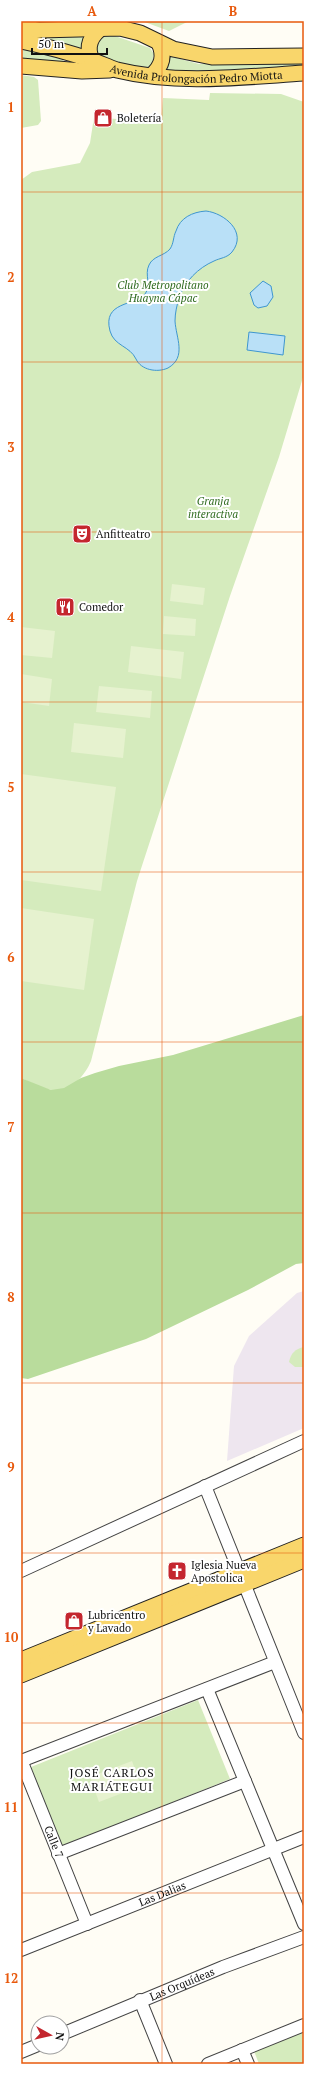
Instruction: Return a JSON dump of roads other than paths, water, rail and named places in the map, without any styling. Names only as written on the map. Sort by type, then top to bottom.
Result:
[{"type":"main road","name":"Avenida Prolongación Pedro Miotta","points":[[21,28],[53,29],[103,27],[129,30],[150,37],[159,44],[185,52],[212,57],[304,56]]},
{"type":"main road","points":[[92,60],[88,52],[89,45],[93,35],[103,27]]},
{"type":"main road","name":"Avenida Prolongación Pedro Miotta","points":[[21,41],[52,48],[92,60],[117,70],[152,75],[218,79],[304,73]]},
{"type":"main road","points":[[152,75],[157,70],[162,60],[162,49],[159,44]]},
{"type":"main road","points":[[21,66],[82,71],[117,70]]},
{"type":"main road","points":[[21,1675],[241,1578],[304,1545]]},
{"type":"main road","points":[[21,1660],[241,1578],[304,1560]]},
{"type":"street","points":[[21,1571],[304,1441]]},
{"type":"street","points":[[204,1486],[304,1733]]},
{"type":"street","points":[[21,1761],[275,1662]]},
{"type":"street","points":[[207,1689],[304,1924]]},
{"type":"street","name":"Calle 7","points":[[21,1761],[87,1924]]},
{"type":"street","points":[[58,1854],[245,1781]]},
{"type":"street","name":"Las Dalias","points":[[21,1950],[304,1837]]},
{"type":"street","name":"Las Orquídeas","points":[[70,2031],[140,2000],[304,1937]]},
{"type":"street","points":[[140,2000],[166,2064]]},
{"type":"street","points":[[208,2064],[304,2025]]},
{"type":"street","points":[[242,2050],[248,2064]]},
{"type":"water","points":[[206,211],[220,215],[232,225],[236,231],[236,245],[228,256],[203,267],[188,281],[179,298],[175,318],[179,347],[177,358],[174,364],[164,370],[150,370],[138,363],[130,351],[118,343],[112,336],[109,321],[111,314],[115,309],[140,298],[145,294],[148,287],[147,272],[151,262],[170,249],[178,226],[187,216]]},
{"type":"water","points":[[263,281],[271,286],[273,297],[267,306],[258,308],[254,305],[250,293]]},
{"type":"water","points":[[249,332],[285,336],[283,355],[247,350]]},
{"type":"place","name":"Boletería","points":[[103,118]]},
{"type":"place","name":"Anfitteatro","points":[[82,534]]},
{"type":"place","name":"Comedor","points":[[65,607]]},
{"type":"place","name":"Iglesia Nueva Apostolica","points":[[177,1571]]},
{"type":"place","name":"Lubricentro y Lavado","points":[[74,1621]]},
{"type":"district","name":"JOSÉ CARLOS MARIÁTEGUI","points":[[112,1780]]},
{"type":"park label","name":"Club Metropolitano Huayna Cápac","points":[[163,291]]},
{"type":"park label","name":"Granja interactiva","points":[[213,507]]}]
